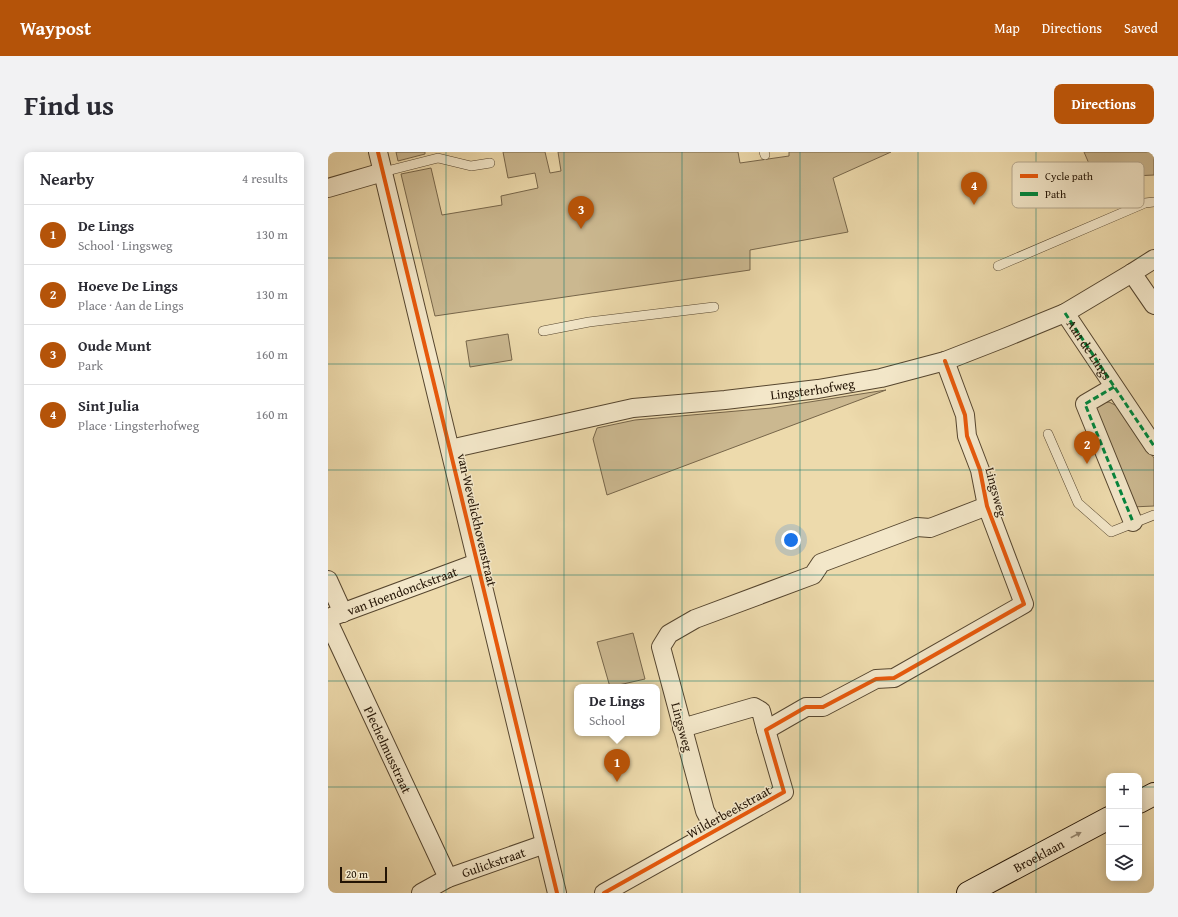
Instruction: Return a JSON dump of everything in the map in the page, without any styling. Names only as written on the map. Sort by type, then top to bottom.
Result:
[{"type":"street","name":"van Wevelickhovenstraat","points":[[378,152],[557,893]]},
{"type":"street","points":[[328,188],[383,172]]},
{"type":"street","name":"Lingsterhofweg","points":[[450,449],[633,408],[725,400],[818,389],[881,378],[945,361],[1065,313],[1154,259]]},
{"type":"street","points":[[1132,273],[1154,305]]},
{"type":"street","name":"Aan de Lings","points":[[1065,313],[1154,446]]},
{"type":"street","name":"Lingsweg","points":[[766,730],[806,707],[823,707],[876,679],[894,678],[1024,604],[987,506],[980,470],[967,436],[965,415],[945,361]]},
{"type":"street","name":"Aan de Lings","points":[[1114,387],[1085,404],[1133,522]]},
{"type":"street","name":"Lingsweg","points":[[715,830],[705,811],[661,647],[669,634],[695,619],[813,575],[821,563],[917,527],[930,528],[987,506]]},
{"type":"street","name":"van Hoendonckstraat","points":[[333,617],[477,563]]},
{"type":"street","name":"Plechelmusstraat","points":[[328,580],[333,617],[448,878]]},
{"type":"street","name":"Wilderbeekstraat","points":[[604,893],[784,792],[761,711],[754,707],[682,728]]},
{"type":"street","points":[[1142,800],[1154,794]]},
{"type":"street","name":"Broeklaan","points":[[968,893],[1106,820]]},
{"type":"street","name":"Gulickstraat","points":[[421,893],[448,878],[545,844]]},
{"type":"lane","points":[[383,172],[438,158],[470,166],[490,162]]},
{"type":"lane","points":[[1144,203],[1154,202]]},
{"type":"lane","points":[[998,266],[1133,208]]},
{"type":"lane","points":[[543,331],[590,322],[714,307]]},
{"type":"lane","points":[[1048,434],[1078,503],[1111,532],[1133,522],[1154,515]]},
{"type":"shaded area","points":[[396,152],[425,152],[425,154],[398,161]]},
{"type":"shaded area","points":[[503,152],[545,152],[550,173],[561,171],[558,152],[738,152],[740,163],[789,156],[789,152],[891,152],[833,178],[848,232],[750,250],[750,270],[435,316],[401,174],[431,168],[442,215],[502,205],[501,196],[538,188],[535,173],[508,178]]},
{"type":"shaded area","points":[[1084,152],[1153,152],[1154,175],[1144,175],[1144,162],[1088,162]]},
{"type":"shaded area","points":[[508,334],[512,360],[470,367],[466,341]]},
{"type":"shaded area","points":[[886,390],[607,495],[593,439],[597,428],[635,420],[771,408]]},
{"type":"shaded area","points":[[1109,402],[1117,406],[1154,458],[1154,506],[1132,507],[1096,408],[1101,403]]},
{"type":"shaded area","points":[[633,633],[645,679],[623,684],[609,684],[597,642]]},
{"type":"marked path","points":[[1065,313],[1154,446]]},
{"type":"marked path","points":[[1114,387],[1085,404],[1133,522]]},
{"type":"cycle path","points":[[378,152],[557,893]]},
{"type":"cycle path","points":[[604,893],[784,792],[766,730],[806,707],[823,707],[876,679],[894,678],[1024,604],[987,506],[980,470],[967,436],[965,415],[945,361]]},
{"type":"place","name":"Sint Julia","points":[[974,205]]},
{"type":"place","name":"Oude Munt","points":[[581,229]]},
{"type":"place","name":"Hoeve De Lings","points":[[1087,464]]},
{"type":"place","name":"De Lings","points":[[617,782]]}]
